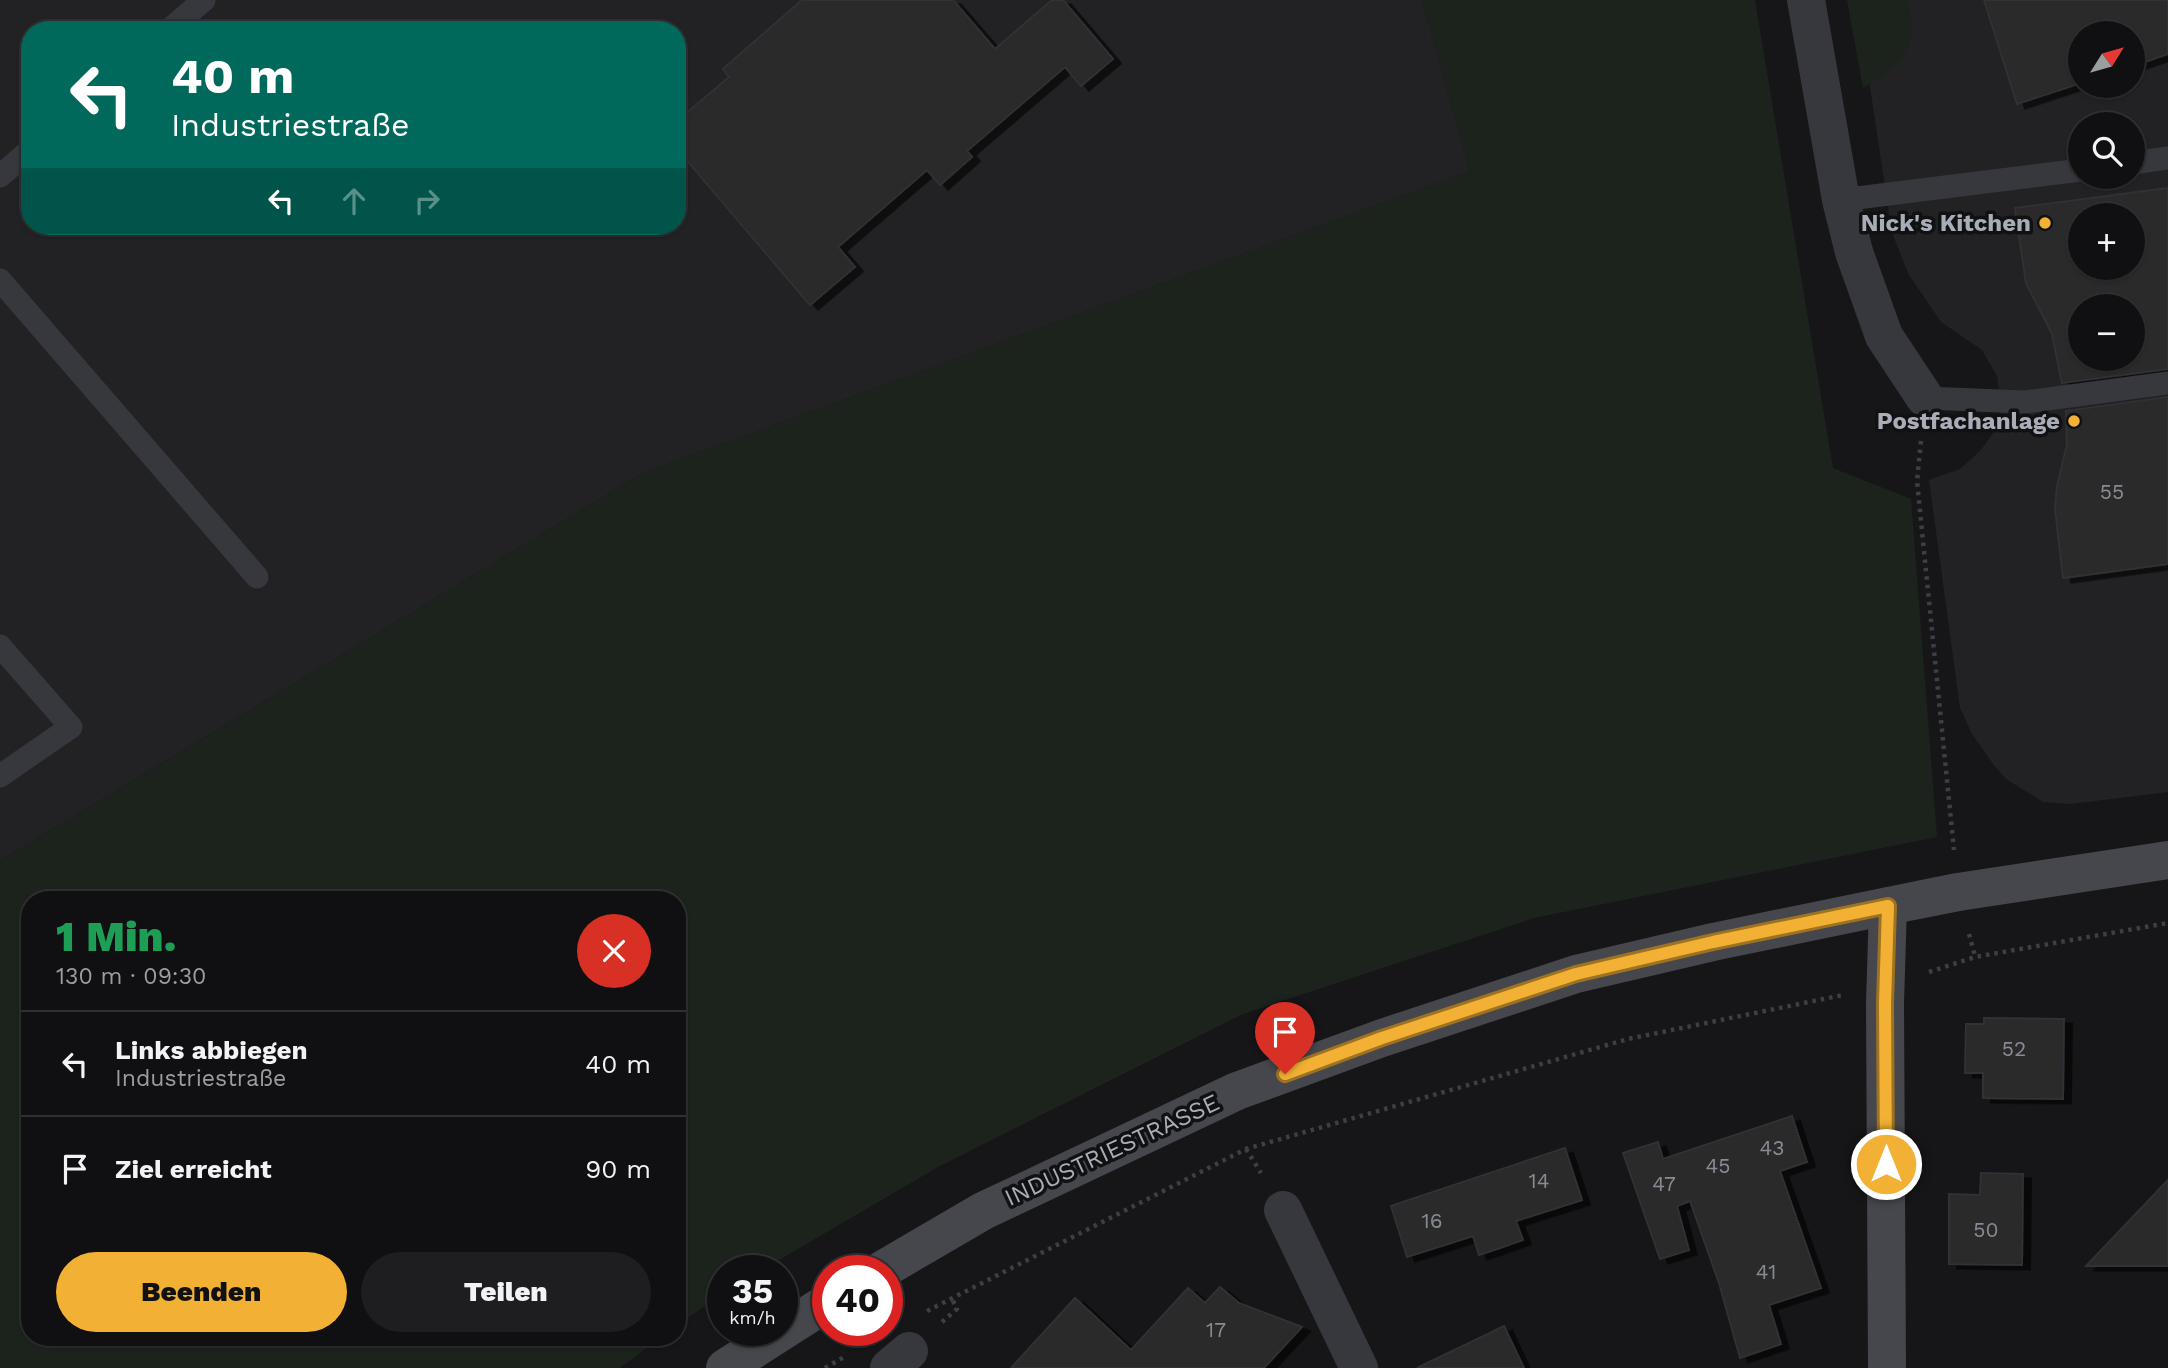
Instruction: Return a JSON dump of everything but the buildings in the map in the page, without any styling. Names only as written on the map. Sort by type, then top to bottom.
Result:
[{"type":"main road","name":"INDUSTRIESTRASSE","points":[[903,1258],[984,1211],[1237,1091],[1382,1038],[1576,974],[1713,942],[1958,892],[2168,860]]},
{"type":"main road","points":[[1887,1368],[1885,986],[1888,906]]},
{"type":"main road","points":[[725,1368],[812,1312]]},
{"type":"street","points":[[1806,0],[1854,252],[1884,336],[1925,398]]},
{"type":"street","points":[[1283,1210],[1359,1368]]},
{"type":"lane","points":[[180,21],[204,0]]},
{"type":"lane","points":[[0,176],[21,158]]},
{"type":"lane","points":[[2145,161],[2168,158]]},
{"type":"lane","points":[[1842,200],[2068,172]]},
{"type":"lane","points":[[0,281],[257,576]]},
{"type":"lane","points":[[1925,398],[2025,402],[2168,383]]},
{"type":"lane","points":[[0,646],[71,727],[0,776]]},
{"type":"path","points":[[1925,398],[1917,481],[1958,892],[1975,957]]},
{"type":"path","points":[[905,1345],[951,1297],[1246,1149],[1628,1039],[1885,986],[1975,957],[2168,923]]},
{"type":"path","points":[[825,1368],[848,1355]]},
{"type":"shaded area","points":[[0,0],[1422,0],[1470,171],[643,473],[0,861]]},
{"type":"shaded area","points":[[1422,0],[1755,0],[1833,468],[1911,499],[1937,837],[1534,918],[1243,1014],[938,1167],[788,1255],[707,1255],[707,1305],[686,1319],[686,891],[21,891],[21,1346],[649,1346],[620,1368],[0,1368],[0,861],[643,473],[1470,171]]},
{"type":"shaded area","points":[[1847,0],[1907,0],[1912,21],[1910,43],[1901,60],[1887,73],[1863,88]]},
{"type":"shaded area","points":[[1854,0],[2168,0],[2168,792],[2071,804],[2043,802],[2006,779],[1972,734],[1960,708],[1929,480],[1960,469],[1981,450],[1996,429],[2001,404],[1997,376],[1982,350],[1941,322],[1909,275],[1892,233]]},
{"type":"place","name":"Nick's Kitchen","points":[[2045,223]]},
{"type":"place","name":"Postfachanlage","points":[[2074,421]]},
{"type":"route","points":[[1285,1074],[1382,1038],[1576,974],[1888,906],[1885,1003],[1886,1164]]}]
